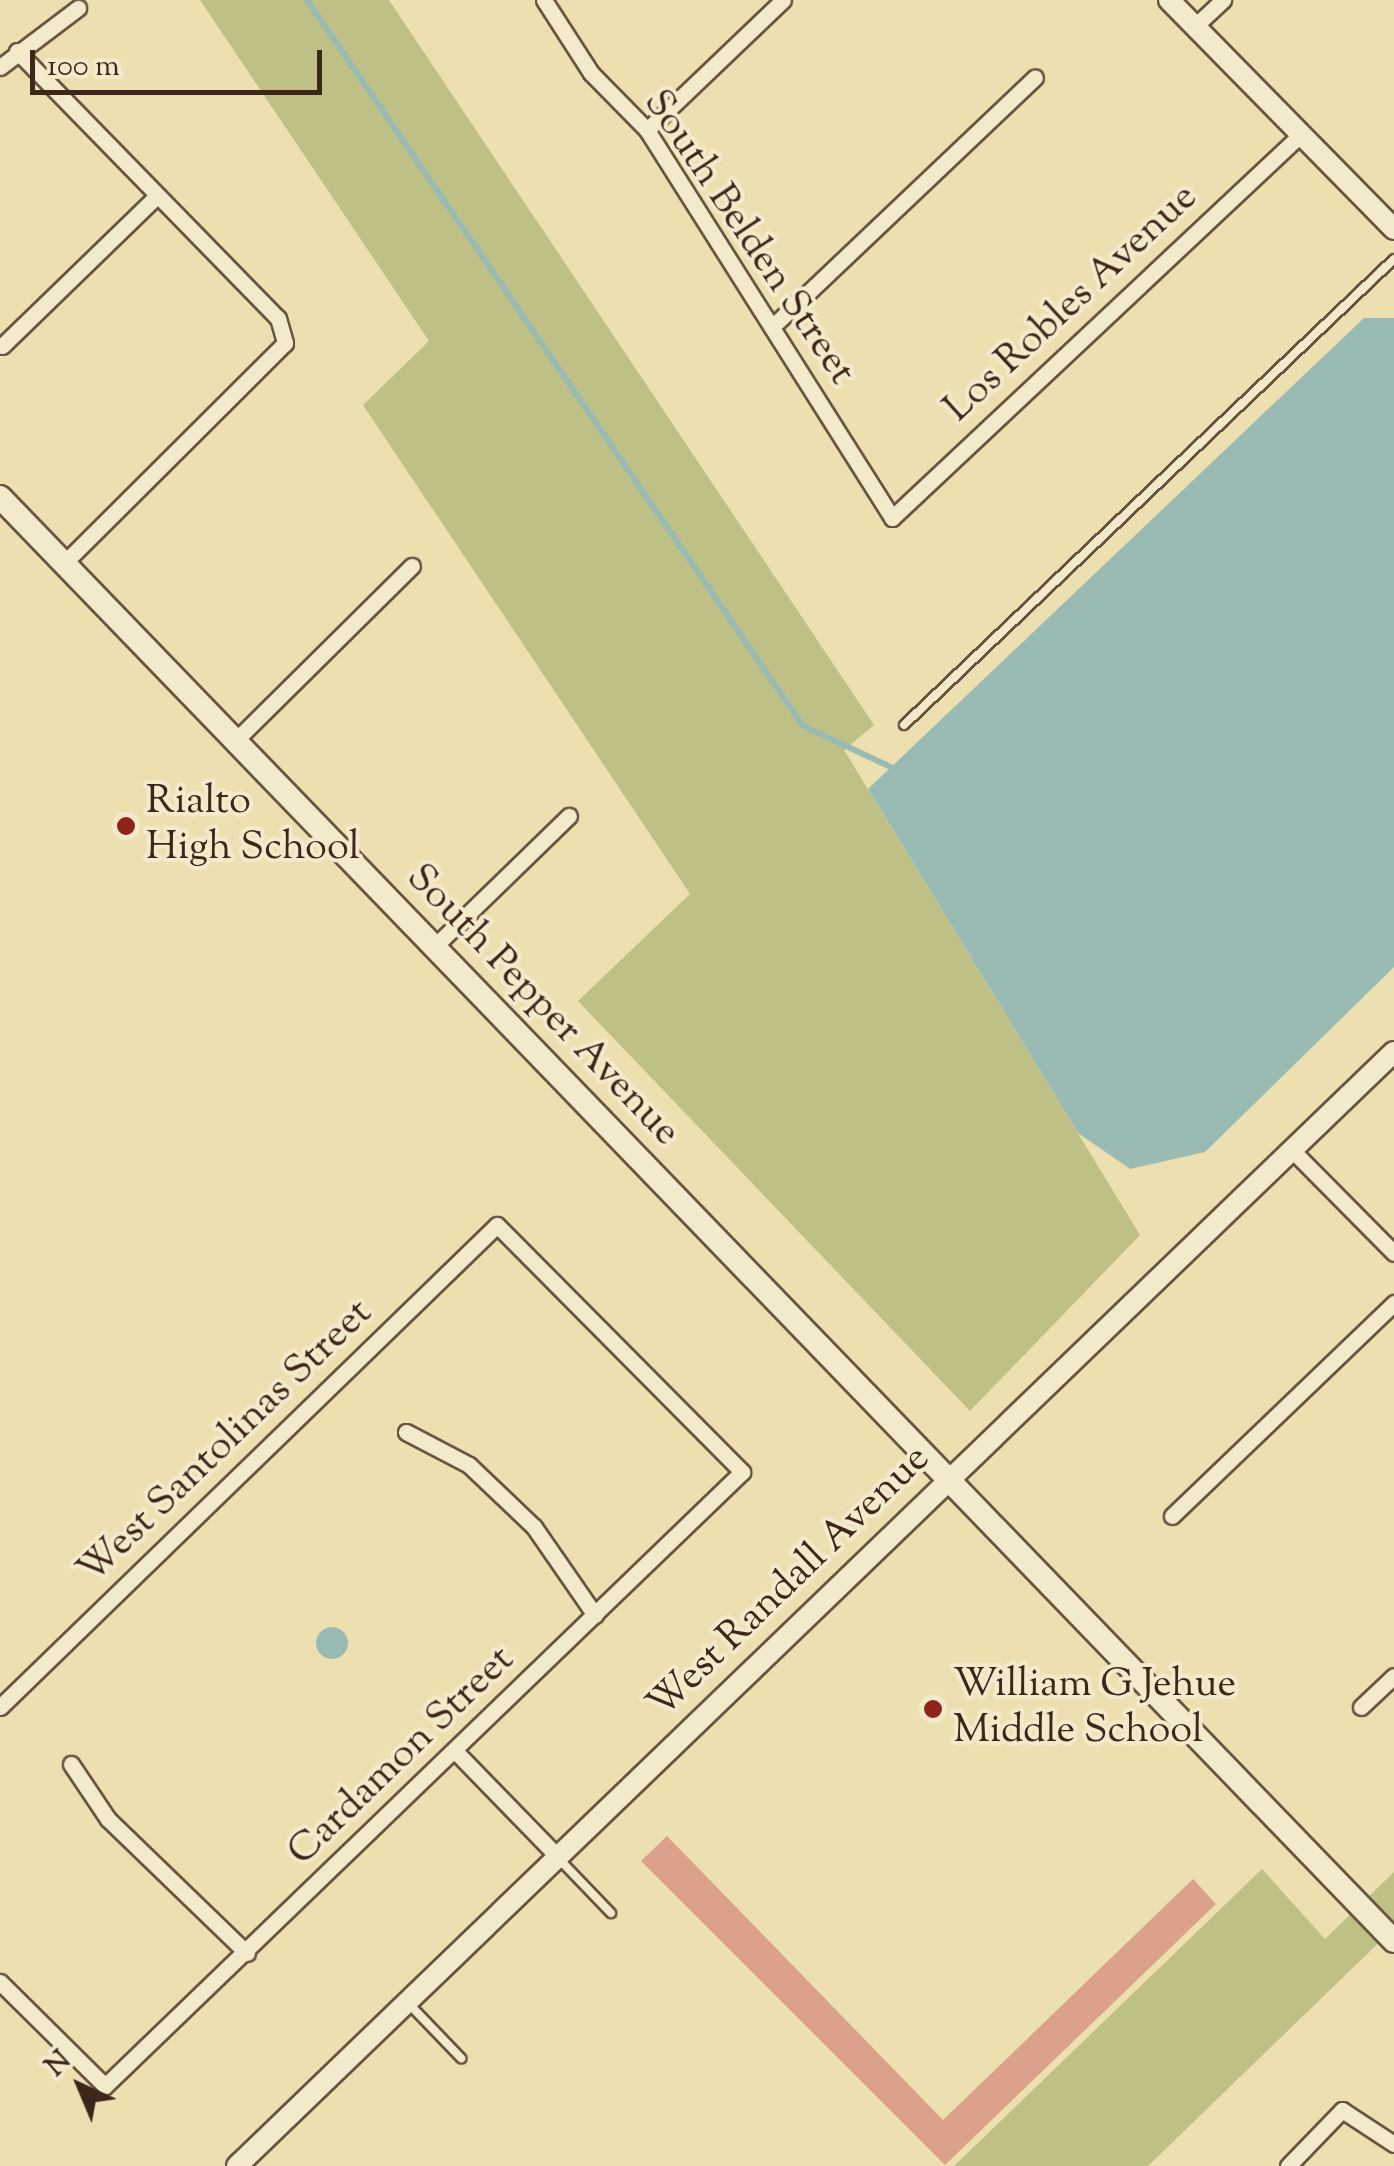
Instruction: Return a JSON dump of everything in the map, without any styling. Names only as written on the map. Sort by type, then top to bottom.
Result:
[{"type":"main road","name":"South Pepper Avenue","points":[[0,498],[1394,1941]]},
{"type":"street","name":"South Belden Street","points":[[544,0],[591,72],[647,130],[892,518]]},
{"type":"street","points":[[647,130],[783,0]]},
{"type":"street","points":[[1169,0],[1298,137],[1394,229]]},
{"type":"street","points":[[1194,27],[1223,0]]},
{"type":"street","points":[[0,67],[17,50],[78,8]]},
{"type":"street","points":[[17,50],[278,318],[286,343],[64,563]]},
{"type":"street","points":[[773,326],[1035,76]]},
{"type":"street","name":"Los Robles Avenue","points":[[892,518],[1298,137]]},
{"type":"street","points":[[2,346],[158,196]]},
{"type":"street","points":[[236,739],[412,566]]},
{"type":"street","points":[[432,949],[569,816]]},
{"type":"street","name":"West Randall Avenue","points":[[238,2166],[1394,1052]]},
{"type":"street","points":[[1294,1152],[1394,1253]]},
{"type":"street","name":"Cardamon Street","points":[[0,1982],[105,2086],[456,1752],[742,1472],[497,1225]]},
{"type":"street","name":"West Santolinas Street","points":[[0,1707],[497,1225]]},
{"type":"street","points":[[1172,1516],[1394,1303]]},
{"type":"street","points":[[406,1432],[468,1465],[534,1527],[595,1615]]},
{"type":"street","points":[[1361,1708],[1394,1676]]},
{"type":"street","points":[[456,1752],[557,1856]]},
{"type":"street","points":[[70,1764],[108,1818],[247,1953]]},
{"type":"street","points":[[1288,2166],[1342,2110],[1391,2140]]},
{"type":"lane","points":[[904,725],[1394,259]]},
{"type":"lane","points":[[557,1856],[611,1914]]},
{"type":"lane","points":[[407,2002],[461,2058]]},
{"type":"green space","points":[[200,0],[389,0],[874,725],[844,750],[1140,1235],[970,1411],[578,1001],[690,894],[363,405],[429,341]]},
{"type":"green space","points":[[1262,1869],[1325,1939],[1394,1872],[1394,1928],[1148,2166],[954,2166]]},
{"type":"water","points":[[1364,318],[1394,318],[1394,967],[1205,1152],[1130,1169],[1078,1133],[868,789]]},
{"type":"water","points":[[332,1627],[343,1632],[348,1643],[343,1654],[332,1659],[321,1654],[316,1643],[321,1632]]},
{"type":"building","points":[[667,1836],[943,2120],[1193,1879],[1216,1904],[945,2165],[641,1861]]},
{"type":"waterway","points":[[307,0],[803,726],[891,767]]},
{"type":"place","name":"Rialto High School","points":[[126,826]]},
{"type":"place","name":"William G Jehue Middle School","points":[[933,1709]]}]
